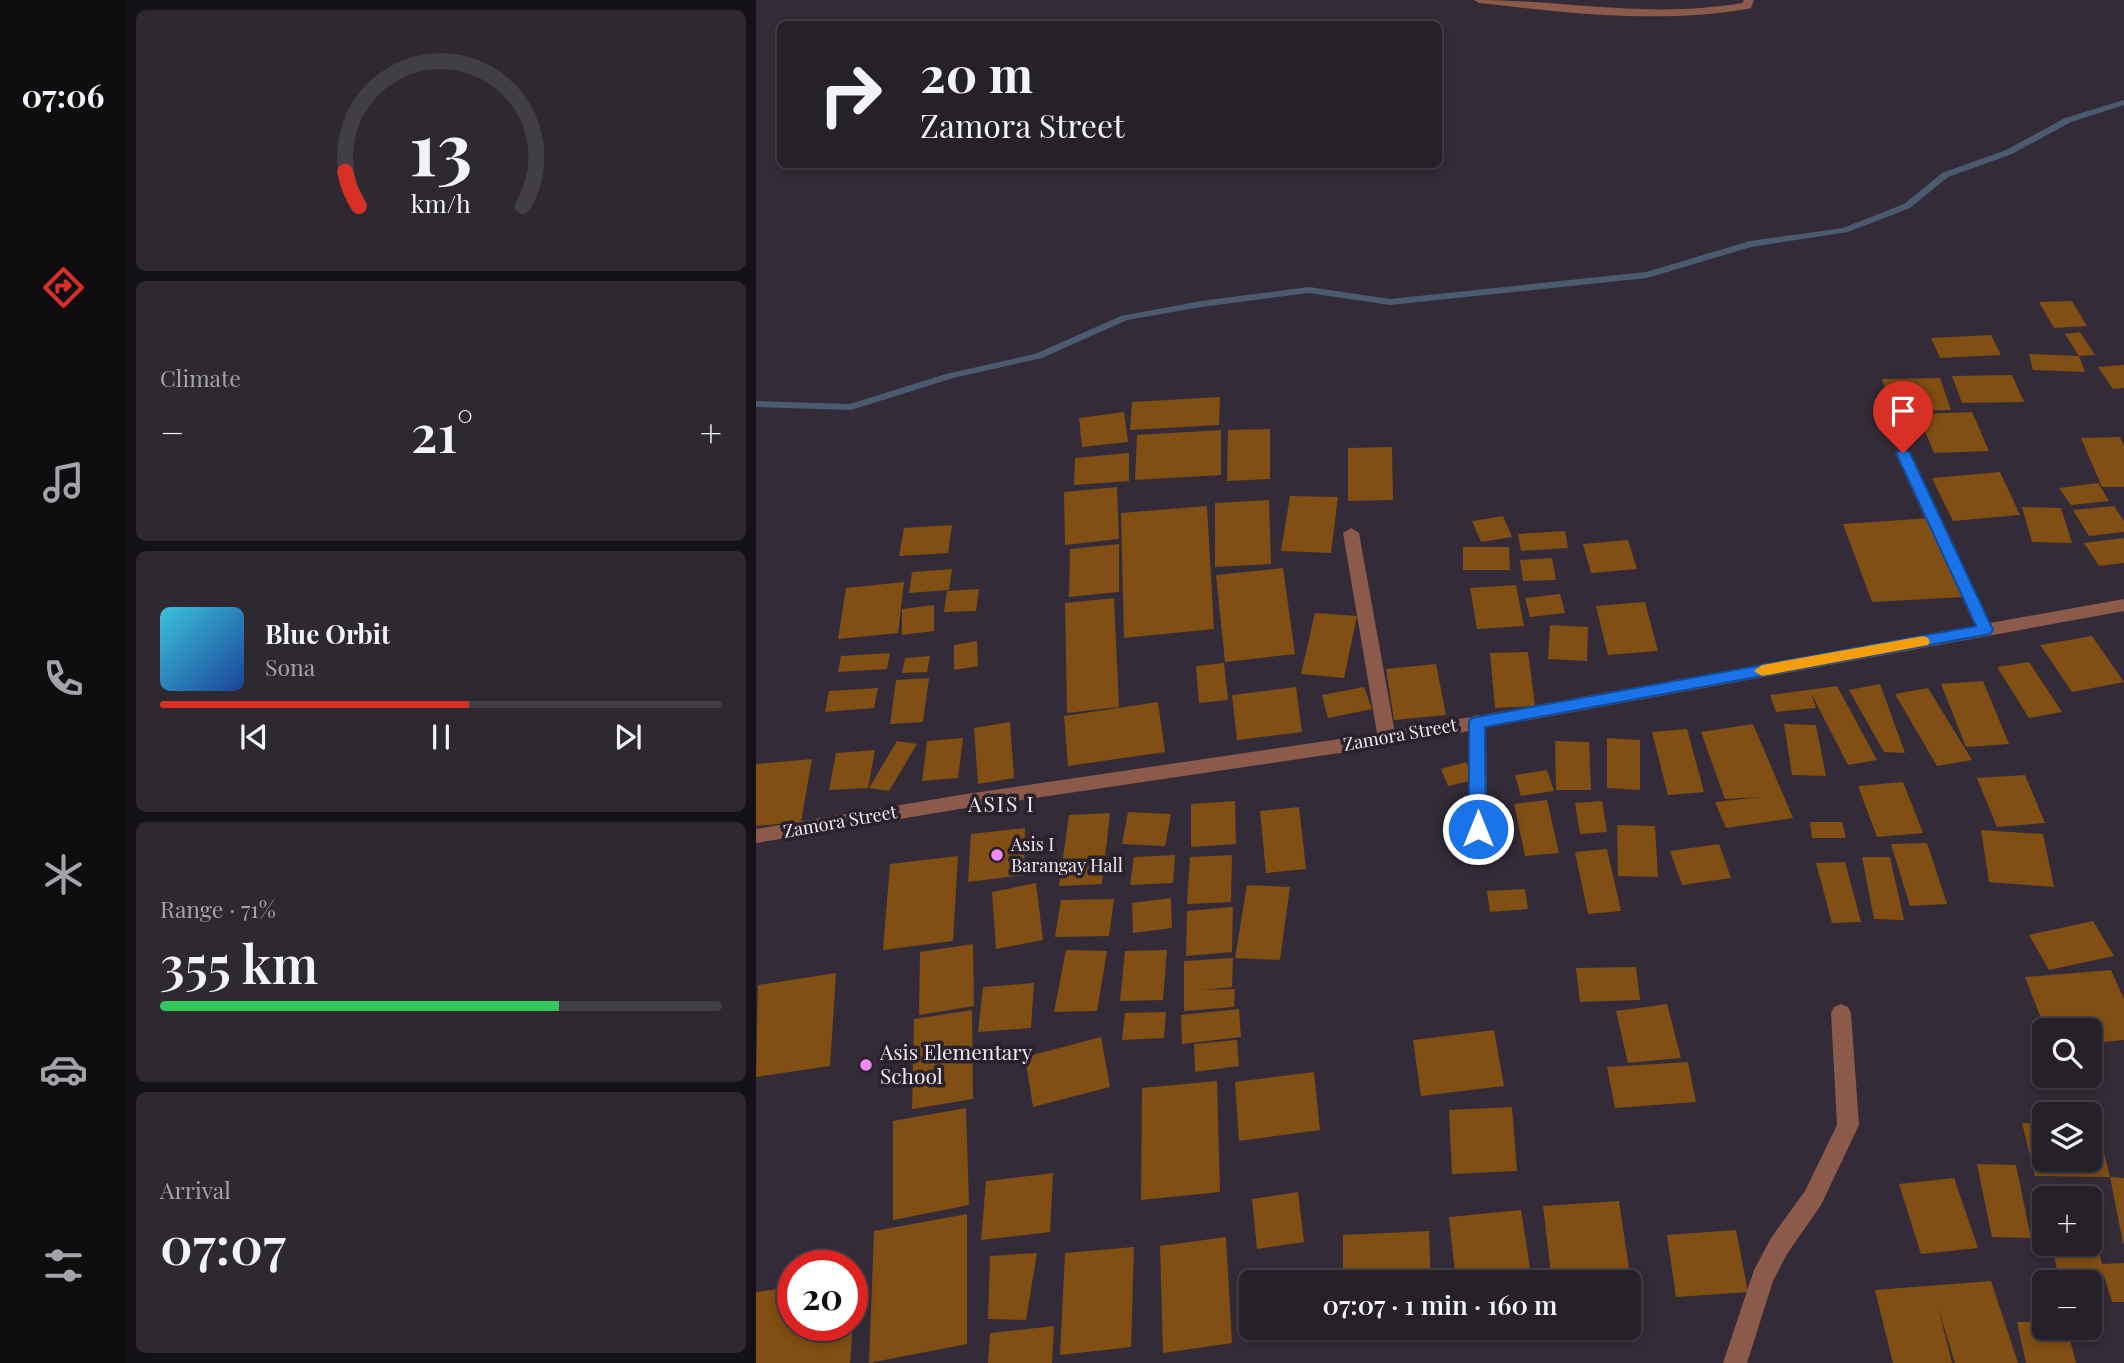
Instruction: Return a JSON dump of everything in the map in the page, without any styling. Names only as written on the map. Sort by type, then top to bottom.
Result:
[{"type":"street","points":[[1479,0],[1620,13],[1696,14],[1747,6],[1749,0]]},
{"type":"street","points":[[1903,453],[1985,630]]},
{"type":"street","points":[[1351,533],[1387,739]]},
{"type":"street","name":"Zamora Street","points":[[756,836],[960,802],[1387,739],[2124,606]]},
{"type":"street","points":[[1477,722],[1478,829]]},
{"type":"street","points":[[1735,1363],[1762,1278],[1779,1247],[1813,1198],[1848,1125],[1841,1013]]},
{"type":"building","points":[[2072,301],[2087,326],[2054,328],[2039,302]]},
{"type":"building","points":[[2080,332],[2095,355],[2079,356],[2065,334]]},
{"type":"building","points":[[1991,335],[2001,355],[1940,358],[1931,338]]},
{"type":"building","points":[[2029,354],[2079,356],[2085,372],[2033,370]]},
{"type":"building","points":[[2124,365],[2124,388],[2113,389],[2098,367]]},
{"type":"building","points":[[2012,375],[2024,402],[1962,403],[1952,376]]},
{"type":"building","points":[[1940,378],[1951,410],[1892,411],[1882,379]]},
{"type":"building","points":[[1220,397],[1219,425],[1130,430],[1132,402]]},
{"type":"building","points":[[1124,412],[1128,442],[1082,447],[1079,418]]},
{"type":"building","points":[[1972,412],[1989,451],[1934,453],[1918,414]]},
{"type":"building","points":[[1270,429],[1270,479],[1227,481],[1228,430]]},
{"type":"building","points":[[1221,430],[1221,475],[1135,480],[1137,435]]},
{"type":"building","points":[[2120,437],[2124,446],[2124,487],[2102,487],[2081,438]]},
{"type":"building","points":[[1392,447],[1393,500],[1348,501],[1348,448]]},
{"type":"building","points":[[1129,453],[1129,481],[1074,485],[1075,458]]},
{"type":"building","points":[[2000,472],[2020,515],[1953,521],[1932,478]]},
{"type":"building","points":[[2098,483],[2109,501],[2071,505],[2059,488]]},
{"type":"building","points":[[1117,487],[1119,539],[1065,545],[1064,492]]},
{"type":"building","points":[[1290,496],[1338,497],[1331,553],[1281,551]]},
{"type":"building","points":[[1269,500],[1271,564],[1215,567],[1215,503]]},
{"type":"building","points":[[1207,506],[1214,629],[1124,638],[1121,513]]},
{"type":"building","points":[[2114,506],[2124,521],[2124,532],[2089,536],[2073,510]]},
{"type":"building","points":[[2022,507],[2061,508],[2072,543],[2032,542]]},
{"type":"building","points":[[1503,516],[1512,537],[1481,542],[1472,521]]},
{"type":"building","points":[[1931,518],[1964,597],[1872,602],[1843,524]]},
{"type":"building","points":[[952,525],[948,553],[899,556],[904,528]]},
{"type":"building","points":[[1565,531],[1568,548],[1521,551],[1518,534]]},
{"type":"building","points":[[2124,538],[2124,563],[2099,566],[2084,543]]},
{"type":"building","points":[[1628,540],[1637,569],[1591,573],[1583,544]]},
{"type":"building","points":[[1119,544],[1119,592],[1069,597],[1070,549]]},
{"type":"building","points":[[1463,547],[1509,547],[1510,570],[1463,570]]},
{"type":"building","points":[[1552,558],[1556,580],[1523,581],[1520,560]]},
{"type":"building","points":[[1283,568],[1295,654],[1225,662],[1216,575]]},
{"type":"building","points":[[952,569],[949,590],[909,593],[912,572]]},
{"type":"building","points":[[904,582],[898,633],[838,639],[846,588]]},
{"type":"building","points":[[1516,585],[1524,626],[1477,629],[1470,588]]},
{"type":"building","points":[[979,589],[976,611],[944,612],[947,591]]},
{"type":"building","points":[[1560,594],[1565,613],[1530,617],[1525,598]]},
{"type":"building","points":[[1114,598],[1119,707],[1067,713],[1065,603]]},
{"type":"building","points":[[1645,602],[1658,651],[1608,655],[1596,606]]},
{"type":"building","points":[[934,605],[934,631],[902,635],[902,609]]},
{"type":"building","points":[[1315,613],[1357,616],[1344,678],[1301,674]]},
{"type":"building","points":[[1550,625],[1588,627],[1587,661],[1548,659]]},
{"type":"building","points":[[2092,636],[2124,682],[2072,692],[2040,645]]},
{"type":"building","points":[[977,641],[978,666],[954,670],[954,645]]},
{"type":"building","points":[[1528,652],[1535,706],[1495,708],[1490,653]]},
{"type":"building","points":[[890,653],[887,669],[838,672],[841,656]]},
{"type":"building","points":[[930,656],[927,672],[902,673],[905,658]]},
{"type":"building","points":[[2029,662],[2062,712],[2029,718],[1997,667]]},
{"type":"building","points":[[1224,663],[1228,700],[1199,703],[1196,666]]},
{"type":"building","points":[[1436,664],[1446,715],[1394,720],[1386,669]]},
{"type":"building","points":[[929,678],[923,722],[890,724],[896,680]]},
{"type":"building","points":[[1983,681],[2009,744],[1966,747],[1941,684]]},
{"type":"building","points":[[1880,684],[1905,753],[1884,752],[1849,690]]},
{"type":"building","points":[[1837,686],[1877,760],[1848,765],[1811,693],[1816,708],[1776,712],[1770,695]]},
{"type":"building","points":[[1296,687],[1302,732],[1237,740],[1232,695]]},
{"type":"building","points":[[1364,687],[1372,709],[1328,718],[1322,695]]},
{"type":"building","points":[[878,688],[874,708],[825,712],[829,691]]},
{"type":"building","points":[[1928,688],[1972,760],[1937,766],[1895,694]]},
{"type":"building","points":[[1158,702],[1165,752],[1068,766],[1064,716]]},
{"type":"building","points":[[1010,722],[1014,778],[978,784],[974,728]]},
{"type":"building","points":[[1753,724],[1793,818],[1726,828],[1715,802],[1761,797],[1725,799],[1701,732]]},
{"type":"building","points":[[1784,724],[1816,725],[1826,776],[1792,775]]},
{"type":"building","points":[[1687,729],[1704,792],[1668,795],[1652,732]]},
{"type":"building","points":[[963,738],[958,778],[922,781],[927,741]]},
{"type":"building","points":[[1607,738],[1640,740],[1640,790],[1607,788]]},
{"type":"building","points":[[897,741],[917,744],[889,791],[869,788]]},
{"type":"building","points":[[1555,741],[1589,742],[1591,790],[1556,790]]},
{"type":"building","points":[[875,750],[868,788],[829,790],[836,753]]},
{"type":"building","points":[[812,759],[801,822],[756,826],[756,764]]},
{"type":"building","points":[[1466,762],[1474,780],[1448,786],[1441,769]]},
{"type":"building","points":[[1547,770],[1554,791],[1521,796],[1515,775]]},
{"type":"building","points":[[2025,775],[2045,823],[1997,827],[1977,778]]},
{"type":"building","points":[[1903,782],[1923,833],[1877,837],[1858,786]]},
{"type":"building","points":[[1547,800],[1559,853],[1525,856],[1514,804]]},
{"type":"building","points":[[1235,801],[1236,844],[1191,847],[1191,804]]},
{"type":"building","points":[[1602,801],[1607,832],[1580,834],[1575,803]]},
{"type":"building","points":[[1299,807],[1306,869],[1266,873],[1260,811]]},
{"type":"building","points":[[1128,812],[1171,814],[1165,846],[1122,844]]},
{"type":"building","points":[[1110,813],[1102,884],[1059,886],[1069,815]]},
{"type":"building","points":[[1810,822],[1842,822],[1846,838],[1812,838]]},
{"type":"building","points":[[1617,825],[1655,826],[1658,877],[1618,876]]},
{"type":"building","name":"Asis I Barangay Hall","points":[[1025,828],[1024,875],[968,882],[971,834]]},
{"type":"building","points":[[1981,830],[2043,834],[2054,887],[1989,882]]},
{"type":"building","points":[[1927,843],[1947,904],[1910,906],[1891,844]]},
{"type":"building","points":[[1719,844],[1731,878],[1682,885],[1670,851]]},
{"type":"building","points":[[1607,849],[1621,911],[1588,914],[1575,852]]},
{"type":"building","points":[[1175,855],[1173,883],[1130,885],[1134,857]]},
{"type":"building","points":[[1232,855],[1231,902],[1187,904],[1190,857]]},
{"type":"building","points":[[958,856],[953,941],[883,950],[890,864]]},
{"type":"building","points":[[1862,857],[1890,857],[1904,920],[1874,919]]},
{"type":"building","points":[[1845,862],[1861,922],[1832,923],[1816,863]]},
{"type":"building","points":[[1036,883],[1043,940],[996,949],[992,892]]},
{"type":"building","points":[[1247,885],[1290,887],[1280,960],[1235,958]]},
{"type":"building","points":[[1525,889],[1528,909],[1490,912],[1487,891]]},
{"type":"building","points":[[1171,898],[1172,928],[1133,933],[1132,903]]},
{"type":"building","points":[[1114,899],[1109,936],[1055,937],[1061,900]]},
{"type":"building","points":[[1233,907],[1232,952],[1186,956],[1187,911]]},
{"type":"building","points":[[2093,921],[2114,956],[2049,970],[2029,935]]},
{"type":"building","points":[[973,944],[974,1006],[919,1015],[920,952]]},
{"type":"building","points":[[1066,950],[1107,951],[1097,1011],[1054,1012]]},
{"type":"building","points":[[1167,950],[1163,1000],[1120,1001],[1125,951]]},
{"type":"building","points":[[1233,958],[1232,987],[1202,990],[1235,989],[1234,1007],[1184,1011],[1184,961]]},
{"type":"building","points":[[1636,967],[1640,1000],[1580,1002],[1576,968]]},
{"type":"building","points":[[2111,970],[2124,999],[2124,1040],[2102,1042],[2102,1018],[2041,1018],[2025,977]]},
{"type":"building","points":[[836,973],[830,1066],[756,1077],[758,985]]},
{"type":"building","points":[[1034,983],[1031,1028],[978,1032],[983,987]]},
{"type":"building","points":[[1667,1004],[1681,1058],[1628,1063],[1616,1011]]},
{"type":"building","points":[[1239,1009],[1241,1037],[1182,1044],[1181,1015]]},
{"type":"building","points":[[972,1010],[973,1099],[912,1109],[914,1019]]},
{"type":"building","points":[[1166,1012],[1164,1038],[1122,1040],[1125,1013]]},
{"type":"building","points":[[1494,1030],[1504,1086],[1421,1096],[1413,1040]]},
{"type":"building","points":[[1101,1037],[1110,1087],[1033,1107],[1025,1057]]},
{"type":"building","points":[[1237,1040],[1239,1066],[1195,1072],[1194,1044]]},
{"type":"building","points":[[1688,1062],[1696,1102],[1615,1108],[1607,1067]]},
{"type":"building","points":[[1314,1072],[1320,1130],[1239,1141],[1235,1082]]},
{"type":"building","points":[[1217,1081],[1220,1192],[1141,1200],[1142,1088]]},
{"type":"building","points":[[1512,1107],[1517,1171],[1452,1174],[1449,1110]]},
{"type":"building","points":[[966,1108],[969,1205],[893,1220],[893,1121]]},
{"type":"building","points":[[2022,1123],[2032,1123],[2032,1164]]},
{"type":"building","points":[[2102,1145],[2110,1177],[2035,1176],[2034,1172],[2102,1172]]},
{"type":"building","points":[[1977,1164],[2016,1165],[2031,1238],[1992,1237]]},
{"type":"building","points":[[1053,1173],[1050,1232],[981,1240],[986,1181]]},
{"type":"building","points":[[2110,1177],[2124,1178],[2124,1243],[2123,1243]]},
{"type":"building","points":[[1954,1178],[1978,1248],[1921,1254],[1899,1184]]},
{"type":"building","points":[[1298,1192],[1304,1242],[1257,1249],[1252,1199]]},
{"type":"building","points":[[1619,1201],[1629,1270],[1550,1270],[1543,1206]]},
{"type":"building","points":[[1521,1210],[1530,1270],[1455,1270],[1449,1217]]},
{"type":"building","points":[[967,1214],[967,1344],[869,1363],[874,1231]]},
{"type":"building","points":[[1736,1230],[1748,1292],[1676,1297],[1667,1235]]},
{"type":"building","points":[[1429,1231],[1430,1270],[1343,1270],[1343,1235]]},
{"type":"building","points":[[1226,1237],[1232,1343],[1163,1353],[1160,1246]]},
{"type":"building","points":[[1134,1247],[1131,1347],[1060,1355],[1065,1253]]},
{"type":"building","points":[[1037,1253],[1026,1320],[988,1319],[990,1256]]},
{"type":"building","points":[[2054,1256],[2100,1256],[2102,1264],[2124,1263],[2124,1302],[2112,1302],[2102,1270],[2057,1270]]},
{"type":"building","points":[[1991,1281],[2018,1363],[1955,1363],[1938,1307],[1952,1363],[1893,1363],[1875,1290]]},
{"type":"building","points":[[777,1289],[777,1341],[852,1341],[850,1363],[756,1363],[756,1292]]},
{"type":"building","points":[[2017,1322],[2032,1322],[2032,1340],[2070,1340],[2076,1363],[2026,1363]]},
{"type":"building","points":[[1054,1326],[1052,1363],[988,1363],[990,1333]]},
{"type":"waterway","points":[[756,404],[851,407],[950,376],[1038,356],[1124,318],[1201,304],[1309,290],[1390,302],[1647,275],[1750,244],[1845,230],[1907,206],[1945,175],[2009,152],[2068,120],[2124,102]]},
{"type":"slow traffic","points":[[1762,671],[1923,642]]},
{"type":"place","name":"Asis I Barangay Hall","points":[[997,855]]},
{"type":"place","name":"Asis Elementary School","points":[[866,1065]]},
{"type":"district","name":"ASIS I","points":[[1002,805]]},
{"type":"route","points":[[1478,829],[1477,722],[1985,630],[1903,453]]}]
